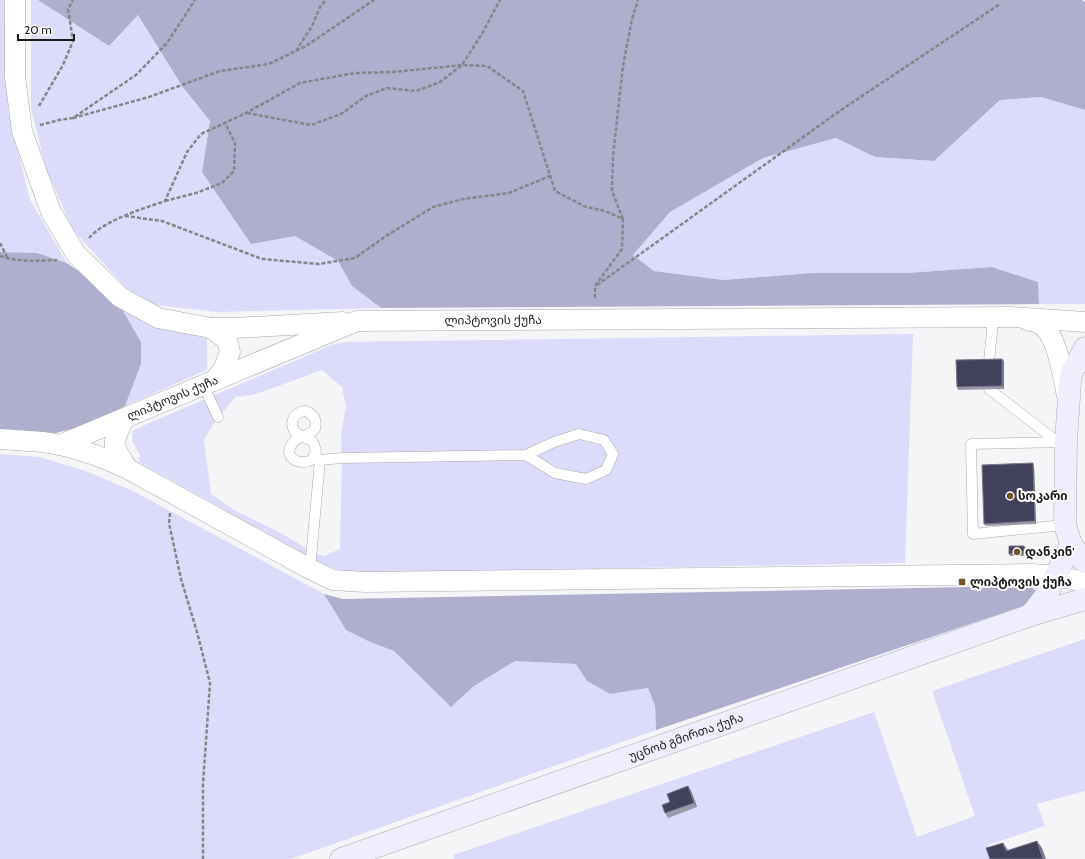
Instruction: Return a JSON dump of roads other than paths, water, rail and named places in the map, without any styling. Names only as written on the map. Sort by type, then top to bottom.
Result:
[{"type":"main road","points":[[1031,615],[1047,594],[1056,576],[1068,534],[1062,443],[1072,372],[1085,348]]},
{"type":"main road","points":[[1068,534],[1085,562]]},
{"type":"main road","name":"უცნობ გმირთა ქუჩა","points":[[341,859],[1031,615],[1085,599]]},
{"type":"street","points":[[15,0],[15,77],[22,131],[50,212],[79,256],[120,297],[158,318],[211,328],[357,321]]},
{"type":"street","name":"ლიპტოვის ქუჩა","points":[[1011,317],[1034,322],[1044,327],[1053,339],[1068,399]]},
{"type":"street","name":"ლიპტოვის ქუჩა","points":[[60,445],[357,321],[1011,317],[1085,322]]},
{"type":"street","points":[[208,383],[224,368],[230,352],[228,340],[211,328]]},
{"type":"street","points":[[124,419],[114,441],[114,448],[128,468]]},
{"type":"street","points":[[0,439],[44,442],[60,445],[104,458],[128,468],[310,569],[333,580],[365,582],[1026,574],[1056,576],[1085,582]]},
{"type":"lane","points":[[989,361],[992,317]]},
{"type":"lane","points":[[208,383],[218,417]]},
{"type":"lane","points":[[988,389],[1062,443]]},
{"type":"lane","points":[[310,569],[317,458],[312,441],[303,437],[294,441],[291,445],[290,454],[297,462],[307,462],[317,458],[526,455],[554,442],[579,434],[604,440],[613,454],[606,470],[586,479],[555,473],[526,455]]},
{"type":"lane","points":[[1062,443],[971,444],[973,534],[1068,534]]},
{"type":"place","name":"სოკარი","points":[[1010,496]]},
{"type":"place","name":"დანკინ'","points":[[1017,552]]},
{"type":"place","name":"ლიპტოვის ქუჩა","points":[[962,582]]}]
